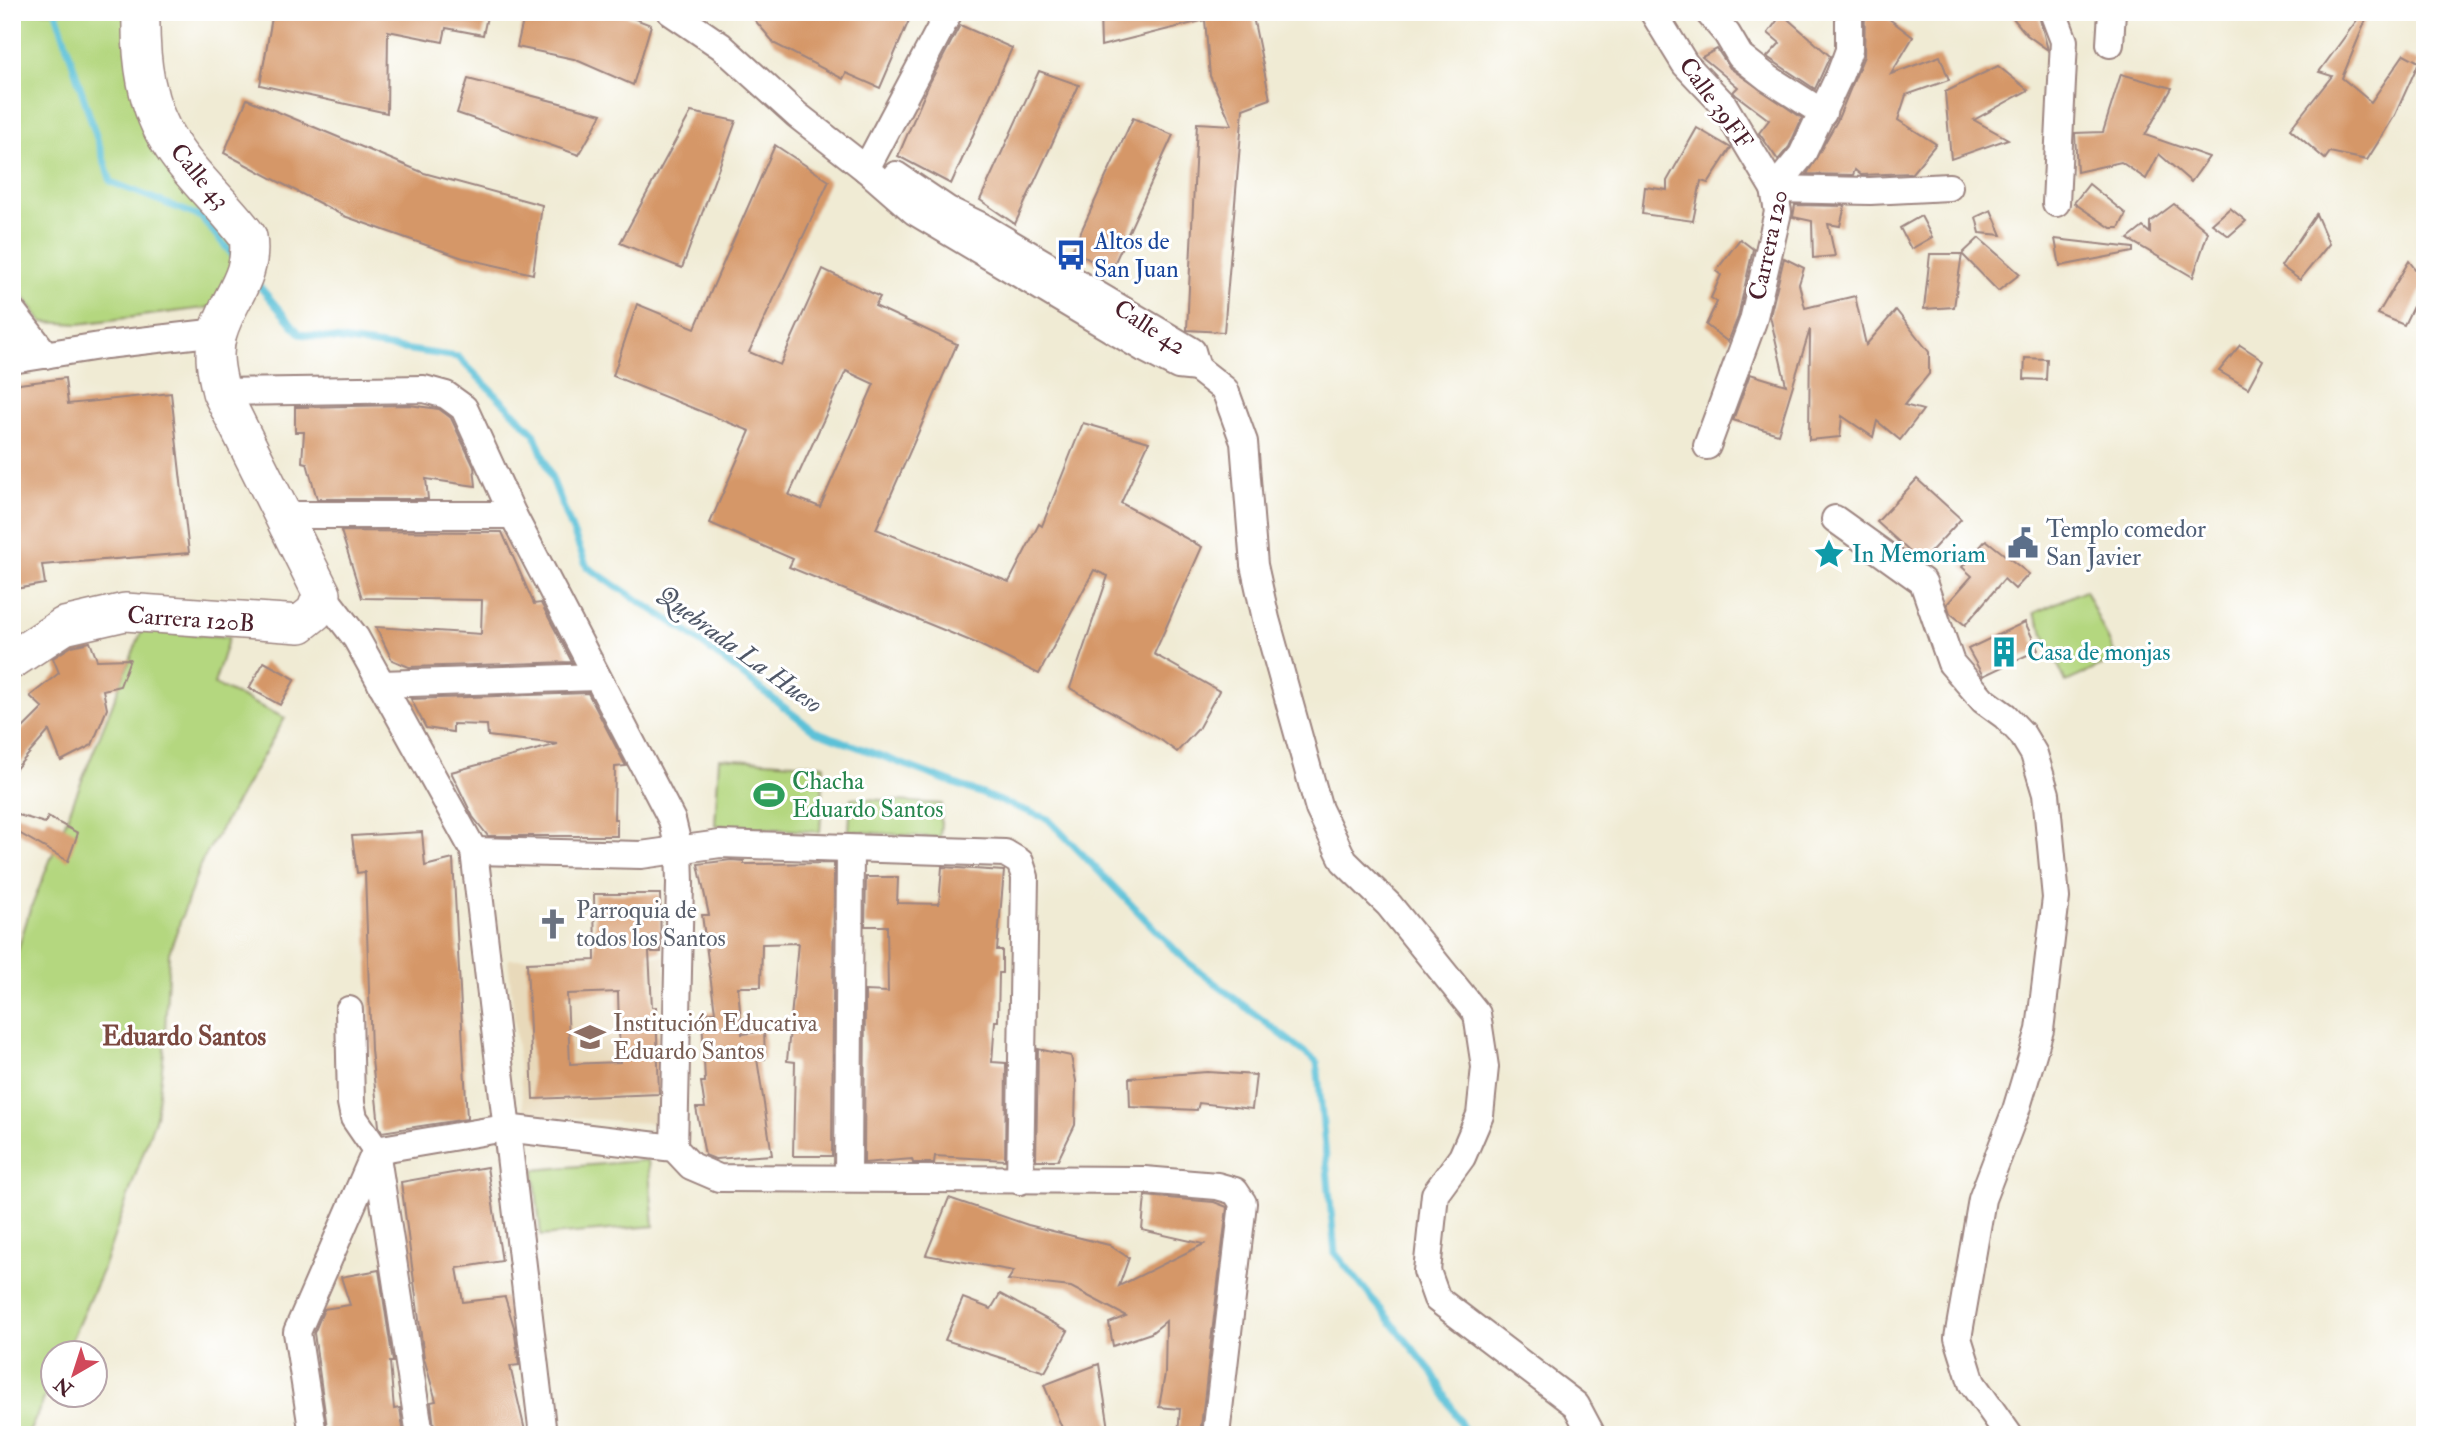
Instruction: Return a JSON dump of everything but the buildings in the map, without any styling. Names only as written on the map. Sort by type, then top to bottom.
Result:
[{"type":"street","name":"Calle 43","points":[[141,12],[140,40],[149,103],[172,146],[248,237],[246,270],[218,332]]},
{"type":"street","name":"Calle 42","points":[[671,12],[721,46],[797,115],[914,211],[1145,349],[1178,366],[1197,368],[1226,390],[1244,442],[1254,565],[1266,620],[1319,809],[1344,861],[1389,905],[1477,1014],[1485,1067],[1479,1115],[1462,1157],[1435,1194],[1427,1271],[1437,1299],[1576,1405],[1592,1435]]},
{"type":"street","points":[[866,169],[949,12]]},
{"type":"street","name":"Calle 39FF","points":[[1653,12],[1685,64],[1723,104],[1774,189]]},
{"type":"street","points":[[1708,12],[1727,34],[1740,56],[1822,113]]},
{"type":"street","name":"Carrera 120","points":[[1707,446],[1753,321],[1778,212],[1774,189],[1801,155],[1849,50],[1849,12]]},
{"type":"street","points":[[2053,12],[2064,41],[2056,203]]},
{"type":"street","points":[[2109,44],[2112,12]]},
{"type":"street","points":[[1774,189],[1870,191],[1949,187]]},
{"type":"street","points":[[12,311],[46,355]]},
{"type":"street","points":[[12,360],[218,332],[214,362],[221,392],[323,594],[356,638],[474,851],[543,1435]]},
{"type":"street","points":[[221,392],[424,389],[446,395],[464,408],[513,515],[672,820],[679,849],[674,1148]]},
{"type":"street","points":[[285,515],[513,515]]},
{"type":"street","points":[[1835,519],[1923,582],[1951,663],[1983,700],[2005,716],[2022,734],[2034,754],[2046,794],[2056,898],[2040,1030],[2016,1110],[1982,1199],[1958,1338],[1972,1382],[2009,1435]]},
{"type":"street","name":"Carrera 120B","points":[[12,660],[64,626],[125,612],[300,624],[315,612],[323,594]]},
{"type":"street","points":[[381,684],[597,677]]},
{"type":"street","points":[[474,851],[641,855],[720,844],[1005,853],[1020,862],[1025,877],[1020,1181]]},
{"type":"street","points":[[848,1178],[850,849]]},
{"type":"street","points":[[349,1010],[351,1103],[354,1118],[376,1150],[420,1435]]},
{"type":"street","points":[[376,1150],[505,1128],[674,1148],[691,1166],[719,1178],[1144,1180],[1234,1191],[1242,1203],[1216,1435]]},
{"type":"street","points":[[313,1435],[297,1332],[376,1150]]},
{"type":"shaded area","name":"Institución Educativa Eduardo Santos","points":[[666,956],[660,1124],[524,1114],[508,959]]},
{"type":"green space","points":[[12,12],[141,12],[155,101],[249,236],[212,307],[79,324],[42,322],[12,280]]},
{"type":"green space","points":[[2085,590],[2117,659],[2066,682],[2034,613]]},
{"type":"green space","points":[[142,630],[229,637],[214,684],[285,718],[201,863],[169,953],[164,1052],[156,1116],[102,1271],[72,1338],[38,1338],[40,1408],[28,1435],[12,1435],[12,969],[29,913]]},
{"type":"green space","name":"Chacha Eduardo Santos","points":[[719,758],[824,765],[820,832],[715,825]]},
{"type":"green space","points":[[851,798],[942,804],[940,838],[849,831]]},
{"type":"green space","points":[[648,1160],[654,1226],[541,1236],[534,1170]]},
{"type":"waterway","name":"Quebrada La Hueso","points":[[56,12],[111,182],[201,217],[236,259]]},
{"type":"waterway","name":"Quebrada La Hueso","points":[[255,281],[300,334],[458,357],[534,433],[587,567],[687,632],[815,731],[1048,819],[1186,961],[1317,1062],[1335,1253],[1432,1372],[1467,1435]]},
{"type":"place","name":"Altos de San Juan","points":[[1071,255]]},
{"type":"place","name":"Templo comedor San Javier","points":[[2023,543]]},
{"type":"place","name":"In Memoriam","points":[[1829,554]]},
{"type":"place","name":"Casa de monjas","points":[[2004,652]]},
{"type":"place","name":"Chacha Eduardo Santos","points":[[769,795]]},
{"type":"place","name":"Parroquia de todos los Santos","points":[[553,924]]},
{"type":"place","name":"Institución Educativa Eduardo Santos","points":[[590,1037]]},
{"type":"district","name":"Eduardo Santos","points":[[184,1036]]}]
